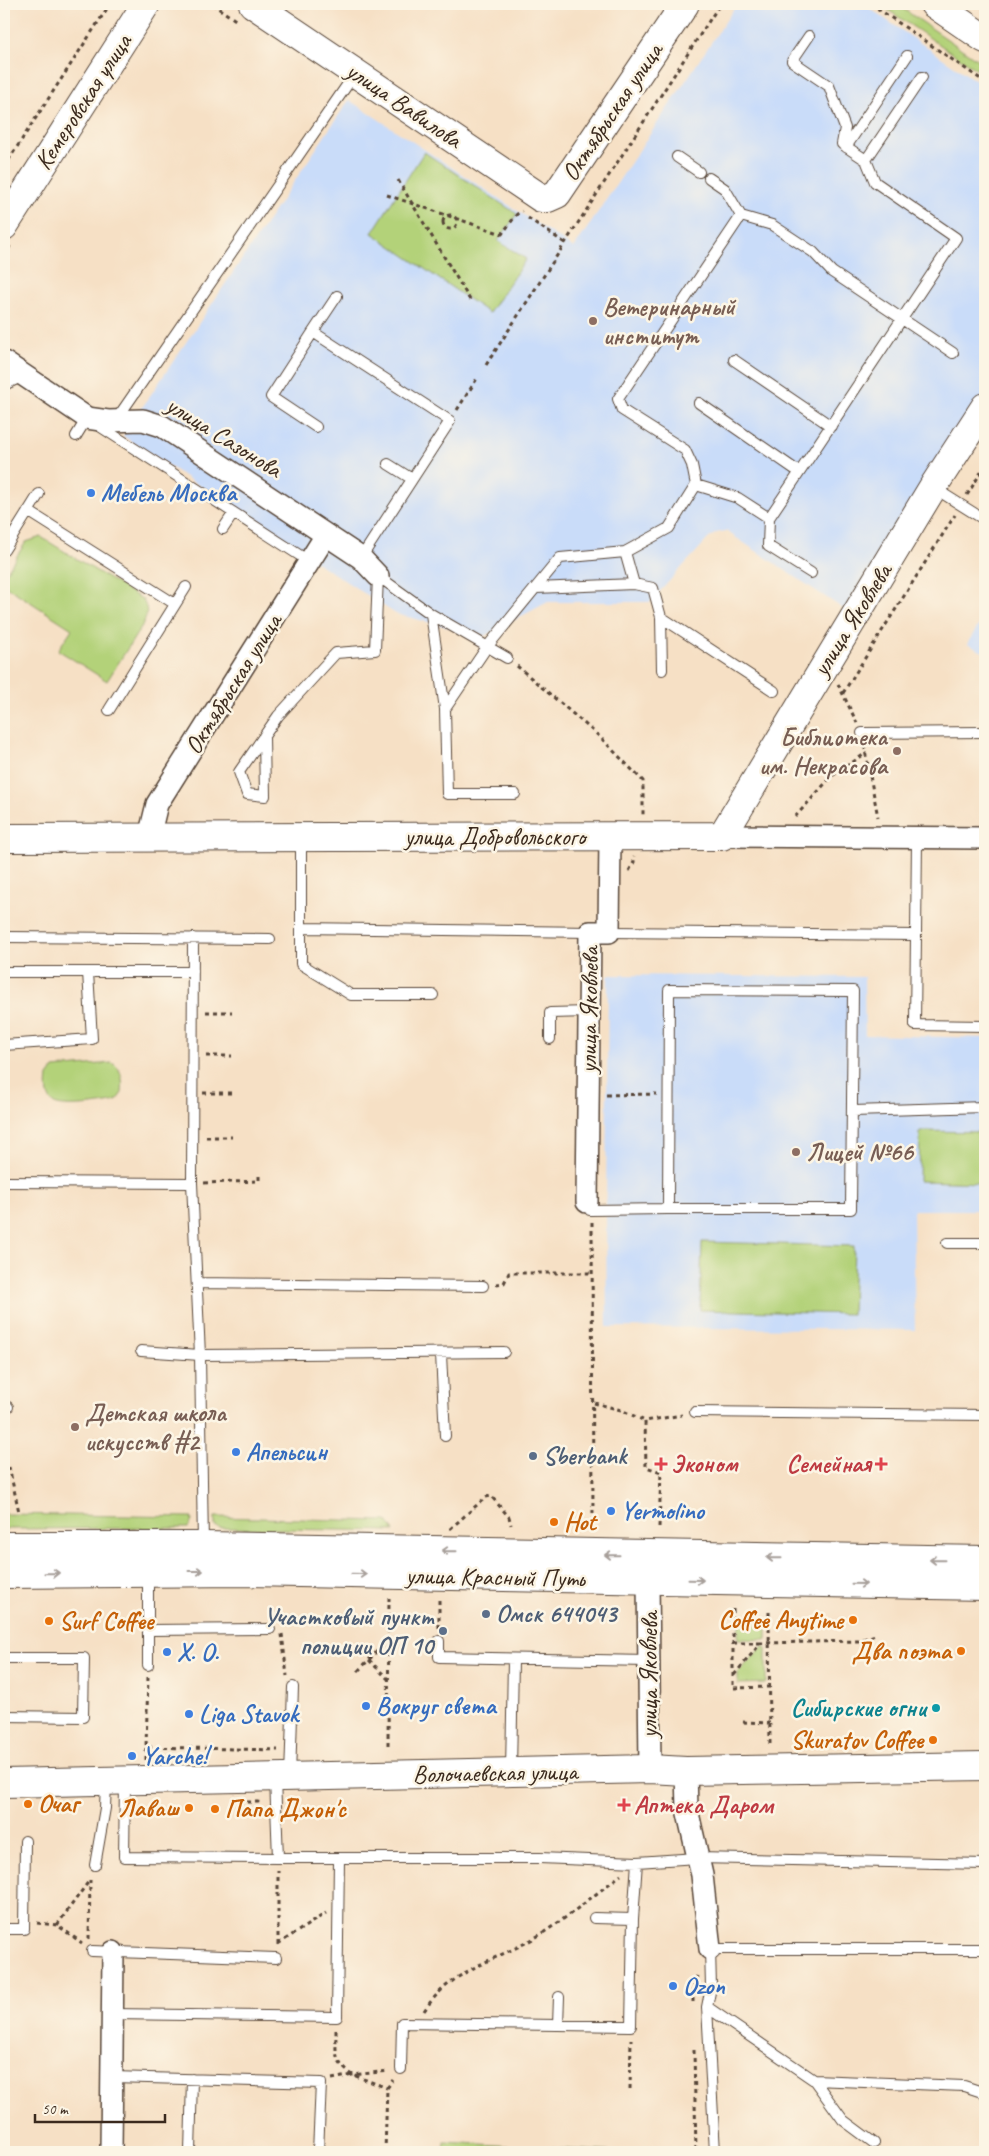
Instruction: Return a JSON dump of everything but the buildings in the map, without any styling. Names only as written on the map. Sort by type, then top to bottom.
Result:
[{"type":"street","name":"Кемеровская улица","points":[[4,226],[146,4]]},
{"type":"street","name":"улица Вавилова","points":[[253,4],[541,198],[552,196]]},
{"type":"street","name":"Октябрьская улица","points":[[552,196],[685,4]]},
{"type":"street","points":[[934,4],[985,39]]},
{"type":"street","name":"улица Сазонова","points":[[4,362],[87,418],[144,420],[162,426],[361,558],[378,576]]},
{"type":"street","name":"улица Яковлева","points":[[722,836],[934,487],[985,407]]},
{"type":"street","name":"Октябрьская улица","points":[[149,837],[157,804],[326,535]]},
{"type":"street","name":"улица Добровольского","points":[[4,838],[722,836],[985,838]]},
{"type":"street","name":"улица Яковлева","points":[[589,1206],[589,1012],[610,837]]},
{"type":"street","name":"улица Красный Путь","points":[[4,1546],[203,1546],[985,1586]]},
{"type":"street","name":"улица Красный Путь","points":[[4,1574],[148,1571],[646,1568],[985,1560]]},
{"type":"street","name":"улица Яковлева","points":[[646,1568],[650,1769]]},
{"type":"street","name":"Волочаевская улица","points":[[4,1783],[650,1769],[686,1771],[985,1766]]},
{"type":"street","points":[[686,1771],[687,1809],[702,1875],[710,1949]]},
{"type":"street","points":[[111,2152],[113,1952]]},
{"type":"lane","points":[[809,36],[792,61],[829,86],[845,128],[842,144],[866,160],[875,182],[956,238],[769,518],[768,546],[811,573]]},
{"type":"lane","points":[[846,147],[907,56]]},
{"type":"lane","points":[[116,420],[356,72]]},
{"type":"lane","points":[[866,160],[922,77]]},
{"type":"lane","points":[[676,158],[699,172]]},
{"type":"lane","points":[[709,178],[725,189],[741,216],[772,225],[813,252],[832,272],[953,353]]},
{"type":"lane","points":[[445,710],[487,647],[560,558],[625,552],[669,528],[696,485],[692,465],[685,450],[622,410],[618,399],[741,216]]},
{"type":"lane","points":[[316,427],[271,398],[337,296]]},
{"type":"lane","points":[[313,332],[450,421],[361,558]]},
{"type":"lane","points":[[734,360],[831,426]]},
{"type":"lane","points":[[4,386],[23,376]]},
{"type":"lane","points":[[699,403],[800,472]]},
{"type":"lane","points":[[76,436],[87,418],[310,562]]},
{"type":"lane","points":[[388,464],[412,479]]},
{"type":"lane","points":[[696,485],[738,498],[769,518]]},
{"type":"lane","points":[[934,487],[985,520]]},
{"type":"lane","points":[[4,550],[39,494]]},
{"type":"lane","points":[[28,512],[175,604]]},
{"type":"lane","points":[[223,529],[233,514]]},
{"type":"lane","points":[[625,552],[634,584]]},
{"type":"lane","points":[[378,576],[431,614],[506,658]]},
{"type":"lane","points":[[264,736],[265,796],[247,794],[239,772],[264,736],[278,716],[336,653],[375,650],[378,576]]},
{"type":"lane","points":[[536,588],[634,584],[653,588],[661,617],[662,670]]},
{"type":"lane","points":[[109,710],[186,587]]},
{"type":"lane","points":[[431,614],[445,710],[447,794],[515,794]]},
{"type":"lane","points":[[661,617],[774,691]]},
{"type":"lane","points":[[862,733],[985,732]]},
{"type":"lane","points":[[301,838],[301,964],[352,996],[433,996]]},
{"type":"lane","points":[[917,838],[915,1025],[985,1026]]},
{"type":"lane","points":[[301,928],[916,935]]},
{"type":"lane","points":[[4,936],[270,939]]},
{"type":"lane","points":[[193,938],[192,1184],[200,1355],[203,1546]]},
{"type":"lane","points":[[4,972],[193,972]]},
{"type":"lane","points":[[4,1045],[92,1039],[88,972]]},
{"type":"lane","points":[[589,1206],[668,1209],[851,1209],[854,1110],[853,990],[669,990],[667,1094],[668,1209]]},
{"type":"lane","points":[[550,1039],[550,1013],[589,1012]]},
{"type":"lane","points":[[854,1110],[985,1107]]},
{"type":"lane","points":[[4,1182],[192,1184]]},
{"type":"lane","points":[[947,1244],[985,1243]]},
{"type":"lane","points":[[197,1283],[482,1286]]},
{"type":"lane","points":[[141,1351],[200,1355],[504,1352]]},
{"type":"lane","points":[[441,1354],[445,1436]]},
{"type":"lane","points":[[695,1412],[985,1415]]},
{"type":"lane","points":[[148,1571],[148,1665]]},
{"type":"lane","points":[[148,1630],[270,1629]]},
{"type":"lane","points":[[439,1641],[439,1657],[513,1660],[648,1661]]},
{"type":"lane","points":[[4,1658],[84,1658],[83,1717],[4,1716]]},
{"type":"lane","points":[[511,1773],[513,1660]]},
{"type":"lane","points":[[278,1858],[283,1778],[291,1751],[293,1687]]},
{"type":"lane","points":[[115,1782],[124,1857],[540,1858],[637,1862],[697,1858],[985,1864]]},
{"type":"lane","points":[[96,1865],[105,1808],[115,1782]]},
{"type":"lane","points":[[4,1929],[24,1929],[24,1842]]},
{"type":"lane","points":[[112,2014],[337,2017],[339,1859]]},
{"type":"lane","points":[[401,2069],[402,2023],[631,2026],[633,1919],[637,1862]]},
{"type":"lane","points":[[594,1918],[633,1919]]},
{"type":"lane","points":[[715,2152],[707,2007],[711,1987],[710,1949],[985,1949]]},
{"type":"lane","points":[[92,1950],[276,1958]]},
{"type":"lane","points":[[558,2025],[559,1997]]},
{"type":"lane","points":[[707,2007],[814,2080],[843,2120],[874,2143]]},
{"type":"lane","points":[[113,2077],[321,2083],[318,2152]]},
{"type":"lane","points":[[190,2152],[192,2079]]},
{"type":"lane","points":[[814,2080],[964,2086],[985,2093]]},
{"type":"path","points":[[4,167],[110,4]]},
{"type":"path","points":[[486,365],[720,4]]},
{"type":"path","points":[[871,4],[985,82]]},
{"type":"path","points":[[398,180],[470,300]]},
{"type":"path","points":[[388,195],[502,234],[517,214],[552,196]]},
{"type":"path","points":[[447,215],[442,221],[444,226],[449,229],[456,226],[456,218]]},
{"type":"path","points":[[450,421],[478,377]]},
{"type":"path","points":[[843,693],[985,466]]},
{"type":"path","points":[[506,658],[600,737],[643,781],[643,815]]},
{"type":"path","points":[[795,817],[832,776],[866,753]]},
{"type":"path","points":[[193,1012],[232,1012]]},
{"type":"path","points":[[193,1055],[232,1056]]},
{"type":"path","points":[[193,1093],[232,1093]]},
{"type":"path","points":[[588,1094],[667,1094]]},
{"type":"path","points":[[193,1136],[232,1137]]},
{"type":"path","points":[[192,1184],[259,1181],[259,1172]]},
{"type":"path","points":[[589,1206],[594,1404],[593,1526]]},
{"type":"path","points":[[482,1286],[504,1283],[509,1273],[592,1273]]},
{"type":"path","points":[[594,1404],[621,1410],[645,1422],[695,1412]]},
{"type":"path","points":[[645,1422],[646,1466],[661,1472],[659,1527]]},
{"type":"path","points":[[9,1467],[19,1512]]},
{"type":"path","points":[[454,1526],[486,1497],[491,1496],[508,1517],[511,1526]]},
{"type":"path","points":[[388,1744],[389,1598]]},
{"type":"path","points":[[439,1600],[439,1641]]},
{"type":"path","points":[[733,1609],[733,1688],[770,1687]]},
{"type":"path","points":[[770,1612],[770,1751]]},
{"type":"path","points":[[270,1629],[277,1631],[284,1637],[285,1674],[293,1681],[293,1687]]},
{"type":"path","points":[[734,1642],[858,1641],[875,1635]]},
{"type":"path","points":[[358,1671],[389,1639]]},
{"type":"path","points":[[734,1675],[761,1643]]},
{"type":"path","points":[[369,1660],[388,1679]]},
{"type":"path","points":[[148,1665],[146,1747],[291,1751]]},
{"type":"path","points":[[743,1722],[770,1723]]},
{"type":"path","points":[[276,1958],[278,1944],[278,1858]]},
{"type":"path","points":[[416,2023],[443,1986],[464,1972],[531,1940],[637,1862]]},
{"type":"path","points":[[56,1924],[90,1880],[89,1940],[92,1950]]},
{"type":"path","points":[[278,1944],[338,1906]]},
{"type":"path","points":[[24,1922],[56,1924],[92,1950]]},
{"type":"path","points":[[337,2017],[336,2057],[343,2069],[387,2088]]},
{"type":"path","points":[[630,2090],[631,2026]]},
{"type":"path","points":[[321,2083],[354,2075],[401,2069]]},
{"type":"path","points":[[384,2152],[387,2088],[401,2069]]},
{"type":"shaded area","name":"Ветеринарный институт","points":[[737,4],[863,4],[985,87],[985,393],[848,612],[726,531],[716,533],[708,539],[650,602],[548,602],[484,636],[396,614],[123,436],[349,100],[574,248]]},
{"type":"shaded area","points":[[985,615],[985,653],[967,644]]},
{"type":"shaded area","name":"Лицей №66","points":[[608,975],[864,977],[865,1035],[985,1038],[985,1210],[913,1210],[915,1330],[607,1327]]},
{"type":"green space","points":[[879,4],[896,4],[985,65],[985,75]]},
{"type":"green space","points":[[424,152],[517,214],[498,241],[526,259],[489,313],[372,233]]},
{"type":"green space","points":[[41,537],[142,599],[145,605],[146,617],[143,624],[107,681],[58,650],[72,629],[4,585],[4,576],[26,542]]},
{"type":"green space","points":[[112,1063],[120,1072],[122,1080],[122,1093],[116,1101],[93,1105],[65,1106],[53,1103],[49,1097],[48,1076],[54,1068]]},
{"type":"green space","points":[[920,1131],[985,1132],[985,1183],[919,1181]]},
{"type":"green space","points":[[702,1242],[854,1246],[852,1314],[700,1310]]},
{"type":"green space","points":[[4,1514],[191,1517],[192,1521],[188,1528],[4,1529]]},
{"type":"green space","points":[[215,1517],[387,1521],[394,1531],[220,1528],[215,1526]]},
{"type":"green space","points":[[739,1614],[756,1615],[756,1623],[767,1623],[767,1640],[738,1639]]},
{"type":"green space","points":[[762,1647],[766,1647],[766,1683],[738,1684],[738,1673]]},
{"type":"green space","points":[[445,2142],[617,2152],[444,2152]]},
{"type":"place","name":"Ветеринарный институт","points":[[593,321]]},
{"type":"place","name":"Мебель Москва","points":[[91,493]]},
{"type":"place","name":"Библиотека им. Некрасова","points":[[897,751]]},
{"type":"place","name":"Лицей №66","points":[[796,1152]]},
{"type":"place","name":"Детская школа искусств #2","points":[[75,1427]]},
{"type":"place","name":"Апельсин","points":[[236,1452]]},
{"type":"place","name":"Sberbank","points":[[533,1456]]},
{"type":"place","name":"Эконом","points":[[661,1464]]},
{"type":"place","name":"Семейная","points":[[881,1464]]},
{"type":"place","name":"Yermolino","points":[[611,1511]]},
{"type":"place","name":"Hot","points":[[554,1522]]},
{"type":"place","name":"Омск 644043","points":[[486,1614]]},
{"type":"place","name":"Coffee Anytime","points":[[853,1620]]},
{"type":"place","name":"Surf Coffee","points":[[49,1621]]},
{"type":"place","name":"Участковый пункт полиции ОП 10","points":[[443,1631]]},
{"type":"place","name":"Два поэта","points":[[961,1651]]},
{"type":"place","name":"X. O.","points":[[167,1652]]},
{"type":"place","name":"Вокруг света","points":[[366,1706]]},
{"type":"place","name":"Сибирские огни","points":[[936,1708]]},
{"type":"place","name":"Liga Stavok","points":[[189,1714]]},
{"type":"place","name":"Skuratov Coffee","points":[[933,1740]]},
{"type":"place","name":"Yarche!","points":[[132,1756]]},
{"type":"place","name":"Очаг","points":[[28,1804]]},
{"type":"place","name":"Аптека Даром","points":[[624,1805]]},
{"type":"place","name":"Лаваш","points":[[189,1808]]},
{"type":"place","name":"Папа Джон'с","points":[[215,1809]]},
{"type":"place","name":"Ozon","points":[[673,1986]]}]
